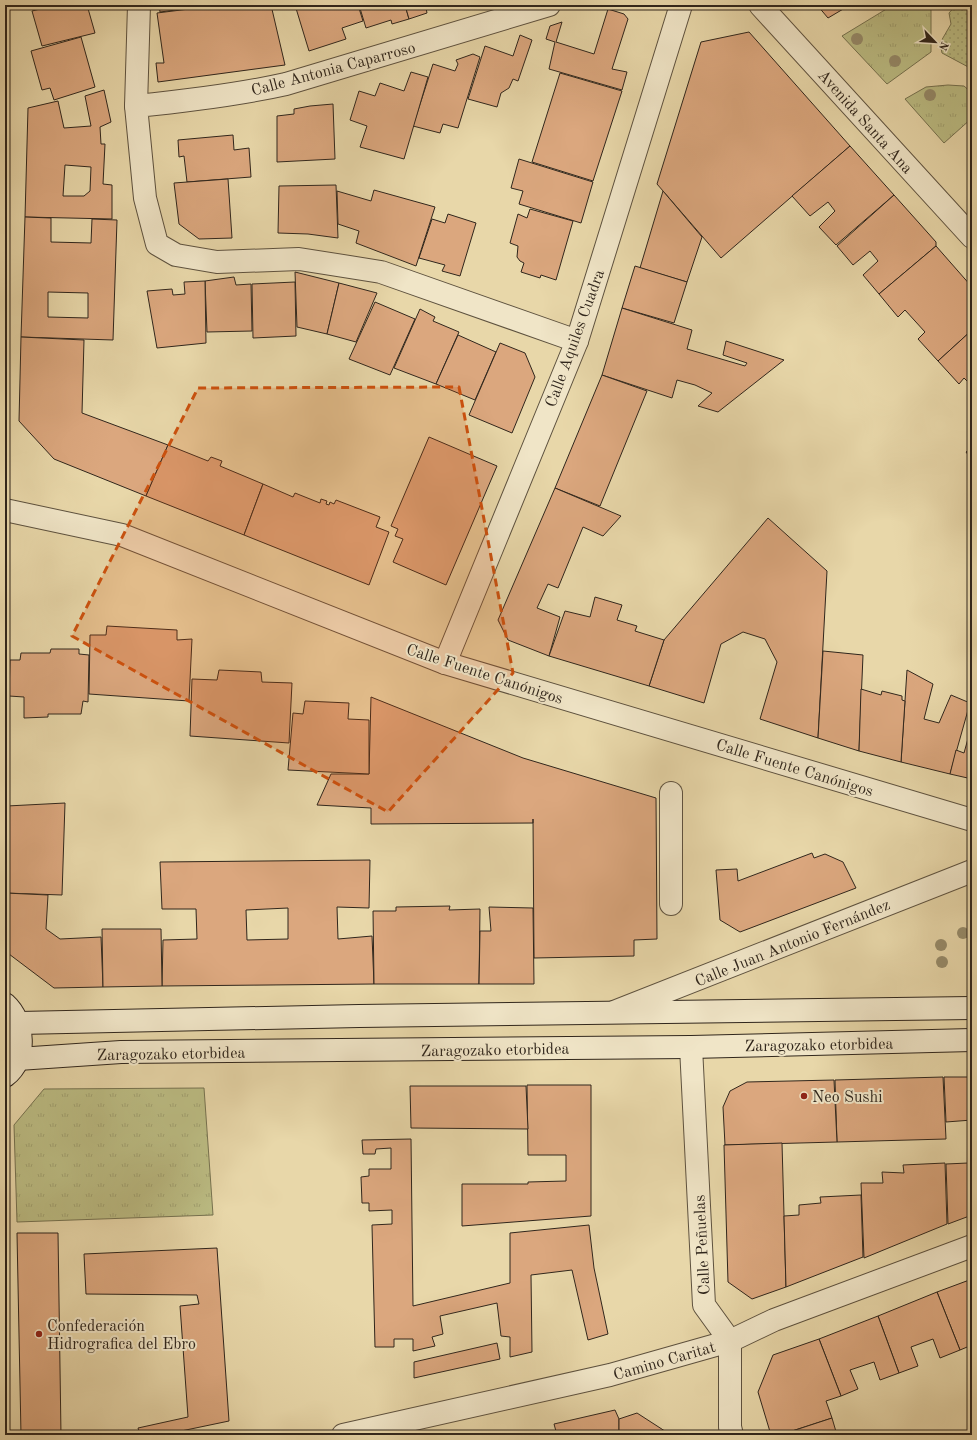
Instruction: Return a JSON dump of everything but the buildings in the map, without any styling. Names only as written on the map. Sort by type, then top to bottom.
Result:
[{"type":"street","points":[[138,5],[136,106],[145,198],[157,244],[176,255],[217,262],[299,259],[381,272],[576,341]]},
{"type":"street","name":"Calle Antonia Caparroso","points":[[136,106],[256,91],[286,84],[549,5]]},
{"type":"street","name":"Calle Aquiles Cuadra","points":[[445,663],[576,341],[681,5]]},
{"type":"street","name":"Avenida Santa Ana","points":[[760,5],[972,237]]},
{"type":"street","name":"Calle Fuente Canónigos","points":[[5,510],[122,534],[445,663],[972,820]]},
{"type":"street","points":[[671,904],[672,793]]},
{"type":"street","name":"Calle Juan Antonio Fernández","points":[[612,1013],[972,871]]},
{"type":"street","points":[[5,1004],[11,1010],[19,1023],[21,1041],[11,1067]]},
{"type":"street","name":"Zaragozako etorbidea","points":[[19,1023],[121,1020],[972,1008]]},
{"type":"street","name":"Zaragozako etorbidea","points":[[11,1067],[120,1052],[691,1047],[972,1040]]},
{"type":"street","name":"Calle Peñuelas","points":[[691,1047],[704,1305],[730,1341]]},
{"type":"street","name":"Camino Caritat","points":[[344,1435],[610,1375],[730,1341],[778,1319],[972,1246]]},
{"type":"street","points":[[730,1341],[730,1427],[732,1435]]},
{"type":"highlighted area","points":[[459,387],[513,673],[388,812],[72,636],[198,388]]},
{"type":"green space","points":[[893,5],[931,5],[931,52],[887,84],[842,36]]},
{"type":"green space","points":[[956,5],[972,5],[972,69],[942,53],[940,43],[951,24],[949,13]]},
{"type":"green space","points":[[948,85],[964,86],[972,93],[972,118],[944,143],[905,99],[926,87]]},
{"type":"green space","points":[[204,1088],[213,1215],[17,1222],[14,1125],[44,1089]]},
{"type":"place","name":"Neo Sushi","points":[[804,1096]]},
{"type":"place","name":"Confederación Hidrografica del Ebro","points":[[39,1334]]}]
